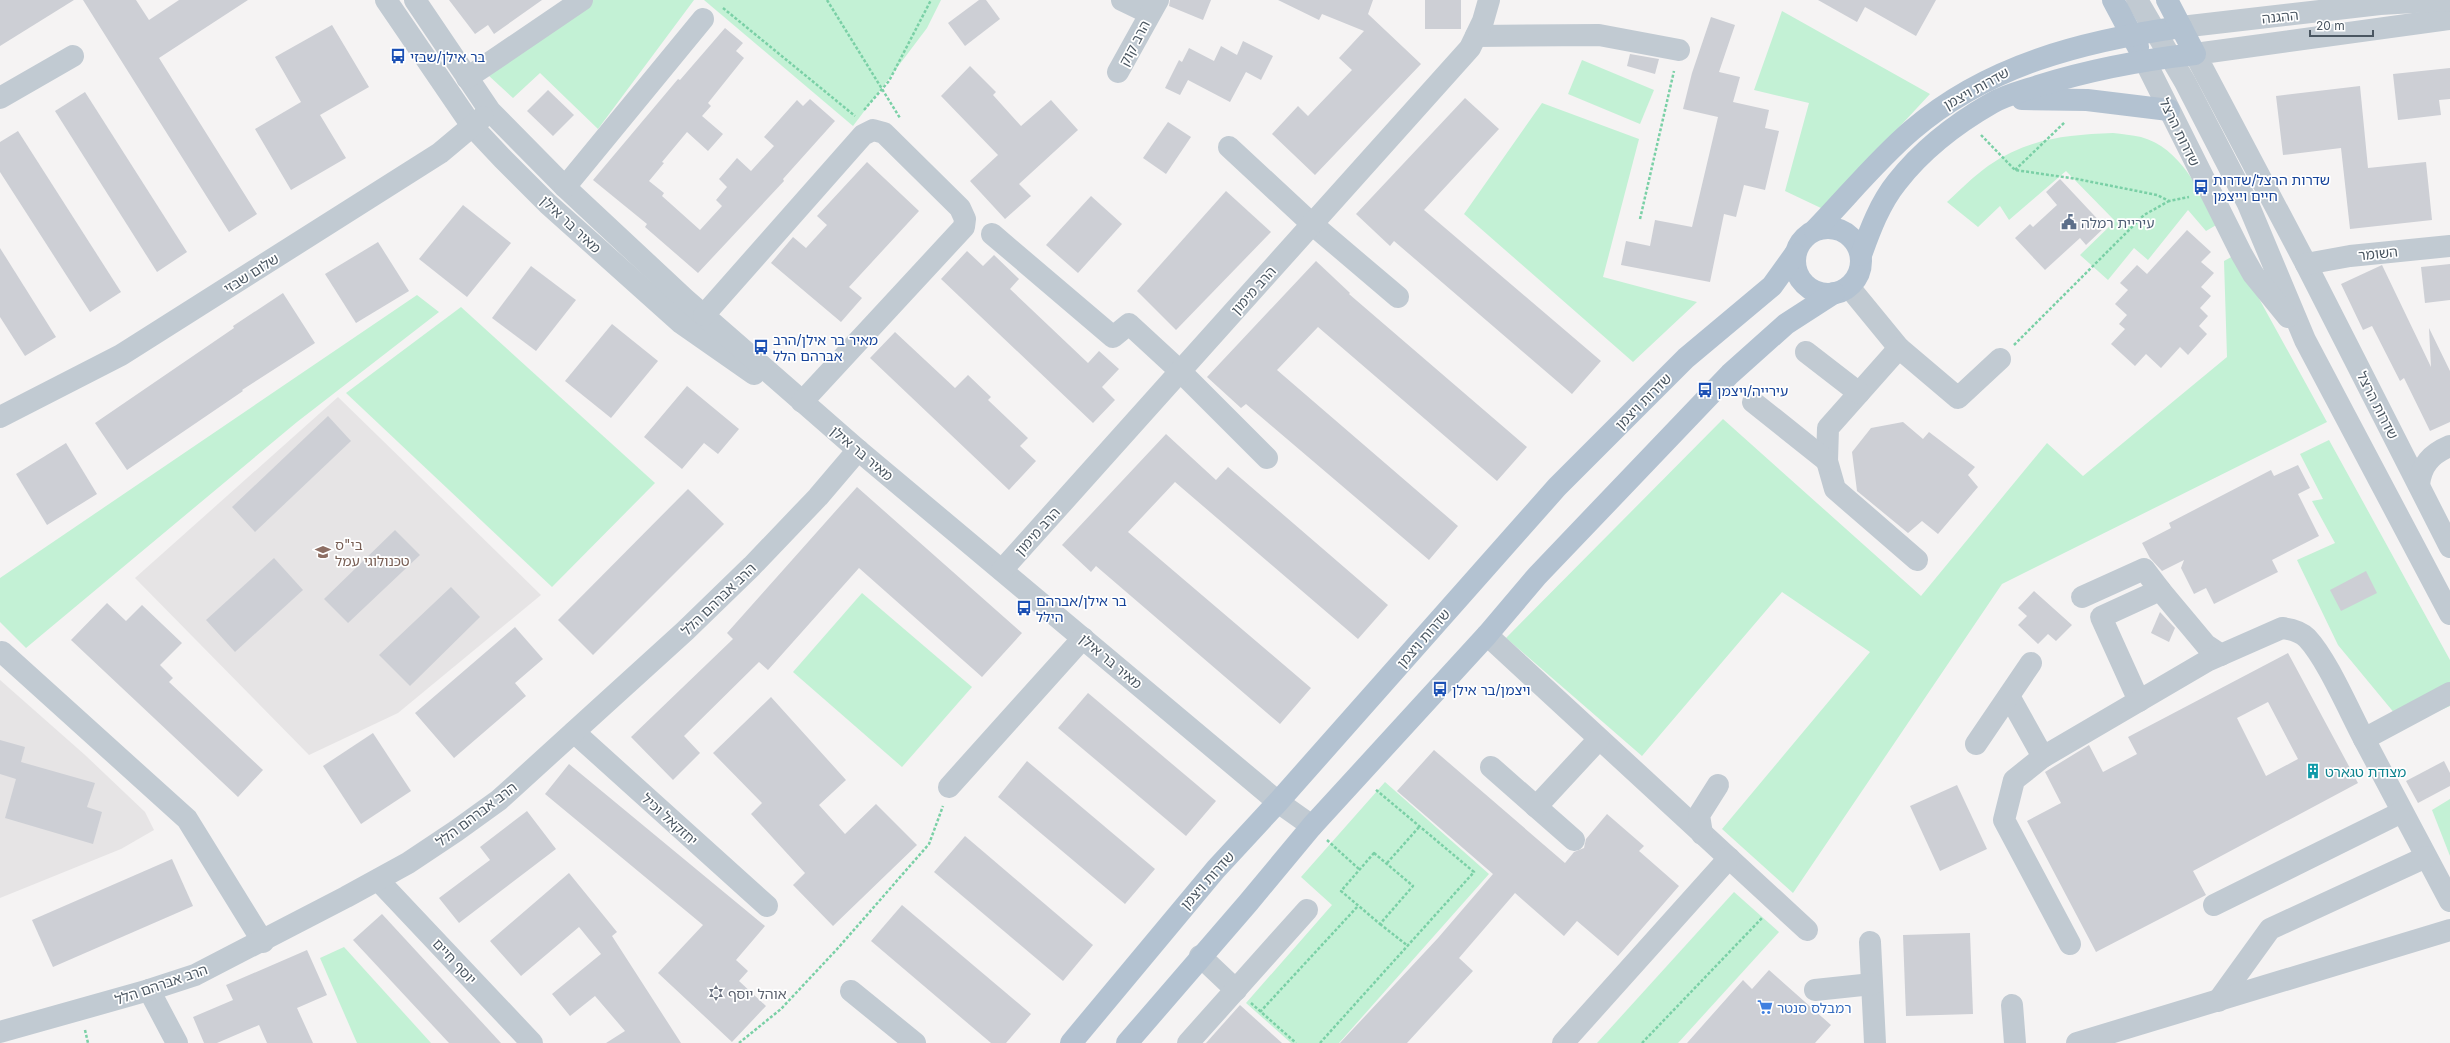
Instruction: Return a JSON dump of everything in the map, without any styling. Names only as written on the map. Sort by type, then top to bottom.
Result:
[{"type":"main road","name":"שדרות הרצל","points":[[2113,0],[2145,61]]},
{"type":"main road","name":"שדרות הרצל","points":[[2167,0],[2195,54]]},
{"type":"main road","name":"שדרות ויצמן","points":[[1815,230],[1911,131],[1958,97],[2014,67],[2069,48],[2132,34],[2181,27]]},
{"type":"main road","name":"שדרות ויצמן","points":[[1861,255],[1879,212],[1896,183],[1917,159],[1939,140],[1993,102],[2054,81],[2145,61],[2195,54]]},
{"type":"main road","points":[[1993,102],[2053,98],[2087,100],[2169,110]]},
{"type":"main road","points":[[1127,1043],[1200,956],[1248,903],[1312,826],[1487,635],[1537,576],[1730,374],[1786,324],[1841,290],[1859,273],[1861,255],[1852,238],[1844,232],[1825,228],[1815,230],[1806,236],[1795,254],[1795,265],[1804,284],[1813,291],[1841,290]]},
{"type":"main road","name":"שדרות ויצמן","points":[[1071,1043],[1211,874],[1278,802],[1557,487],[1686,358],[1772,286],[1795,254]]},
{"type":"street","name":"מאיר בר אילן","points":[[386,0],[472,126],[548,204],[681,323],[752,372],[802,402]]},
{"type":"street","name":"מאיר בר אילן","points":[[415,0],[490,111],[565,187],[704,315],[858,450],[1278,802],[1312,826]]},
{"type":"street","points":[[467,78],[582,0]]},
{"type":"street","name":"הרב קוק","points":[[1118,72],[1153,7],[1122,0]]},
{"type":"street","name":"הרב מימון","points":[[1002,570],[1470,48],[1483,21],[1488,0]]},
{"type":"street","name":"שדרות הרצל","points":[[2137,0],[2170,57],[2248,204],[2305,340],[2450,614]]},
{"type":"street","name":"ההגנה","points":[[2181,27],[2332,5],[2450,0]]},
{"type":"street","points":[[565,187],[711,12]]},
{"type":"street","name":"ההגנה","points":[[2195,54],[2450,19]]},
{"type":"street","points":[[1476,36],[1599,35],[1679,50]]},
{"type":"street","name":"שדרות הרצל","points":[[2195,54],[2306,264],[2450,547]]},
{"type":"street","points":[[0,98],[73,56]]},
{"type":"street","name":"שדרות הרצל","points":[[2145,61],[2210,192],[2253,274],[2305,340]]},
{"type":"street","name":"שלום שבזי","points":[[3,410],[121,355],[440,152],[490,111]]},
{"type":"street","points":[[704,315],[863,135],[865,124],[884,133],[960,208],[965,219],[964,227],[802,402]]},
{"type":"street","points":[[1230,147],[1312,224],[1398,297]]},
{"type":"street","name":"שדרות הרצל","points":[[2248,204],[2306,264]]},
{"type":"street","points":[[992,234],[1113,337],[1129,324],[1180,371],[1267,458]]},
{"type":"street","name":"השומר","points":[[2306,264],[2350,256],[2450,246]]},
{"type":"street","points":[[1841,290],[1899,348],[1958,398],[2000,359]]},
{"type":"street","points":[[1899,348],[1828,428],[1827,461],[1835,490],[1917,560]]},
{"type":"street","points":[[1806,352],[1859,393]]},
{"type":"street","points":[[1753,402],[1827,461]]},
{"type":"street","points":[[2419,485],[2424,466],[2430,458],[2450,446]]},
{"type":"street","name":"הרב אברהם הלל","points":[[0,1032],[149,990],[194,975],[263,942],[408,863],[499,800],[574,732],[752,566],[818,497],[858,450]]},
{"type":"street","points":[[2082,598],[2144,569],[2206,644],[2221,655]]},
{"type":"street","points":[[2139,701],[2102,617],[2160,590]]},
{"type":"street","points":[[2070,944],[2004,820],[2014,780],[2043,757],[2139,701],[2221,655],[2282,628],[2293,629],[2306,637],[2317,651],[2450,901]]},
{"type":"street","points":[[1487,635],[1807,930]]},
{"type":"street","points":[[949,787],[1083,638]]},
{"type":"street","points":[[2,652],[187,819],[263,942]]},
{"type":"street","points":[[1976,744],[2031,663]]},
{"type":"street","points":[[2364,739],[2450,693]]},
{"type":"street","points":[[2009,696],[2043,757]]},
{"type":"street","name":"יחזקאל וכיל","points":[[574,732],[767,906]]},
{"type":"street","points":[[1536,807],[1599,739]]},
{"type":"street","points":[[1491,767],[1574,840]]},
{"type":"street","points":[[1672,806],[1691,805],[1718,784],[1699,814],[1702,834]]},
{"type":"street","points":[[2214,905],[2402,812]]},
{"type":"street","points":[[2218,1001],[2270,929],[2426,857]]},
{"type":"street","points":[[1563,1043],[1729,858]]},
{"type":"street","name":"יוסף חיים","points":[[378,880],[532,1043]]},
{"type":"street","points":[[1188,1043],[1307,910]]},
{"type":"street","points":[[2077,1043],[2450,930]]},
{"type":"street","points":[[1870,942],[1875,1043]]},
{"type":"street","points":[[1200,956],[1236,990]]},
{"type":"street","points":[[1815,990],[1872,984]]},
{"type":"street","points":[[149,990],[177,1043]]},
{"type":"street","points":[[851,991],[915,1043]]},
{"type":"street","points":[[2012,1005],[2014,1043]]},
{"type":"path","points":[[827,0],[899,114],[901,121]]},
{"type":"path","points":[[711,12],[865,124],[882,89],[889,81],[931,0]]},
{"type":"path","points":[[1640,219],[1679,50]]},
{"type":"path","points":[[2015,170],[2087,100]]},
{"type":"path","points":[[1977,131],[2015,170],[2078,179],[2158,195],[2169,201]]},
{"type":"path","points":[[2000,359],[2144,214],[2169,201],[2210,192]]},
{"type":"path","points":[[1320,1043],[1474,872],[1359,775]]},
{"type":"path","points":[[739,1043],[781,1009],[839,947],[929,844],[949,787]]},
{"type":"path","points":[[1312,826],[1360,870]]},
{"type":"path","points":[[1387,863],[1420,826]]},
{"type":"path","points":[[1380,924],[1413,886],[1374,853],[1341,890],[1358,906],[1380,924],[1408,946]]},
{"type":"path","points":[[1642,1043],[1777,902]]},
{"type":"path","points":[[1260,1012],[1358,906]]},
{"type":"path","points":[[1236,990],[1296,1043]]},
{"type":"shaded area","points":[[338,397],[541,595],[398,713],[309,755],[135,578]]},
{"type":"shaded area","points":[[0,680],[85,755],[145,812],[154,830],[121,849],[0,898]]},
{"type":"green space","points":[[591,0],[694,0],[598,129],[540,73],[513,98],[488,75]]},
{"type":"green space","points":[[704,0],[941,0],[927,28],[853,126]]},
{"type":"green space","points":[[1782,11],[1930,94],[1823,209],[1785,191],[1809,103],[1754,90]]},
{"type":"green space","points":[[1582,60],[1654,90],[1640,124],[1568,94]]},
{"type":"green space","points":[[1542,103],[1639,139],[1603,277],[1697,302],[1633,362],[1464,214]]},
{"type":"green space","points":[[2113,133],[2141,137],[2155,143],[2167,151],[2187,172],[2218,224],[2206,231],[2188,210],[2148,260],[2134,248],[2108,280],[2080,255],[2115,221],[2066,171],[2009,220],[2000,206],[1978,227],[1947,202],[1988,166],[2018,149],[2064,137]]},
{"type":"green space","points":[[2235,255],[2327,422],[2002,584],[1793,893],[1722,829],[1870,652],[1782,592],[1642,756],[1506,638],[1723,419],[1921,596],[2047,443],[2083,476],[2227,357],[2224,261]]},
{"type":"green space","points":[[417,295],[439,312],[297,422],[26,648],[0,622],[0,578]]},
{"type":"green space","points":[[461,307],[655,483],[552,587],[346,393]]},
{"type":"green space","points":[[2329,440],[2450,660],[2450,706],[2405,726],[2338,645],[2297,560],[2335,543],[2312,501],[2323,499],[2300,454]]},
{"type":"green space","points":[[862,593],[972,687],[902,767],[793,672]]},
{"type":"green space","points":[[1385,782],[1489,874],[1339,1043],[1291,1043],[1246,1003],[1332,905],[1301,877]]},
{"type":"green space","points":[[2450,799],[2450,856],[2432,810]]},
{"type":"green space","points":[[1734,892],[1779,932],[1678,1043],[1597,1043]]},
{"type":"green space","points":[[344,947],[431,1043],[357,1043],[320,958]]},
{"type":"building","points":[[0,0],[74,0],[0,46]]},
{"type":"building","points":[[83,0],[136,0],[149,20],[179,0],[248,0],[159,58],[257,214],[229,232]]},
{"type":"building","points":[[449,0],[542,0],[494,34],[488,25],[475,34]]},
{"type":"building","points":[[979,0],[986,0],[1000,19],[965,46],[948,23]]},
{"type":"building","points":[[1170,0],[1211,0],[1203,20],[1169,6]]},
{"type":"building","points":[[1278,0],[1373,0],[1368,14],[1421,64],[1315,175],[1272,134],[1298,106],[1308,116],[1352,70],[1339,58],[1364,31],[1322,14],[1319,20]]},
{"type":"building","points":[[1425,0],[1461,0],[1461,29],[1425,29]]},
{"type":"building","points":[[1818,0],[1936,0],[1916,36],[1865,7],[1857,22]]},
{"type":"building","points":[[1711,17],[1735,25],[1719,72],[1740,77],[1733,102],[1769,110],[1765,128],[1779,131],[1765,190],[1744,185],[1736,217],[1724,214],[1710,282],[1621,265],[1626,241],[1650,246],[1655,220],[1692,227],[1718,117],[1683,109],[1692,73]]},
{"type":"building","points":[[332,25],[369,87],[320,115],[346,158],[291,190],[255,129],[301,102],[275,57]]},
{"type":"building","points":[[725,28],[743,43],[736,51],[744,58],[708,103],[711,106],[702,116],[723,134],[708,151],[687,132],[662,162],[664,163],[649,181],[664,193],[662,196],[700,230],[722,206],[716,200],[727,187],[719,179],[737,158],[751,171],[774,146],[764,137],[797,100],[803,106],[810,99],[835,121],[783,179],[784,181],[698,273],[645,227],[647,224],[593,180],[678,79],[680,80]]},
{"type":"building","points":[[1243,41],[1273,56],[1261,80],[1246,72],[1230,102],[1188,80],[1180,95],[1165,88],[1179,60],[1182,62],[1189,48],[1214,61],[1221,46],[1237,55]]},
{"type":"building","points":[[1630,54],[1659,59],[1655,74],[1627,66]]},
{"type":"building","points":[[970,66],[996,92],[993,95],[1021,126],[1051,100],[1078,130],[1019,184],[1031,196],[1005,219],[970,181],[998,155],[941,96]]},
{"type":"building","points":[[2450,68],[2450,99],[2439,100],[2441,115],[2398,120],[2393,74]]},
{"type":"building","points":[[2360,86],[2368,168],[2426,162],[2432,220],[2350,229],[2341,148],[2283,155],[2276,96]]},
{"type":"building","points":[[548,90],[574,115],[553,136],[527,111]]},
{"type":"building","points":[[85,92],[187,252],[157,272],[55,111]]},
{"type":"building","points":[[1465,98],[1499,129],[1424,210],[1601,361],[1572,394],[1394,241],[1390,246],[1356,214]]},
{"type":"building","points":[[1168,122],[1191,137],[1166,174],[1143,158]]},
{"type":"building","points":[[18,131],[121,292],[90,312],[0,172],[0,142]]},
{"type":"building","points":[[867,162],[919,211],[849,287],[862,298],[841,322],[771,263],[793,237],[806,248],[827,225],[817,216]]},
{"type":"building","points":[[2060,179],[2105,227],[2086,245],[2080,238],[2045,270],[2015,238],[2030,224],[2033,227],[2057,205],[2046,192]]},
{"type":"building","points":[[1226,191],[1271,232],[1176,330],[1137,291]]},
{"type":"building","points":[[1091,196],[1122,224],[1078,273],[1046,245]]},
{"type":"building","points":[[463,205],[511,243],[467,297],[419,259]]},
{"type":"building","points":[[2187,230],[2211,252],[2201,262],[2214,273],[2201,287],[2211,296],[2200,308],[2208,316],[2199,326],[2207,334],[2188,355],[2180,347],[2161,368],[2146,354],[2135,366],[2111,344],[2125,329],[2119,324],[2127,315],[2115,304],[2128,290],[2120,283],[2137,265],[2147,274]]},
{"type":"building","points":[[378,242],[409,291],[356,323],[325,274]]},
{"type":"building","points":[[0,248],[56,337],[25,356],[0,317]]},
{"type":"building","points":[[967,251],[983,266],[994,255],[1019,279],[1010,289],[1088,363],[1099,351],[1119,369],[1102,387],[1115,400],[1093,423],[941,279]]},
{"type":"building","points":[[1316,261],[1350,293],[1349,294],[1527,447],[1497,481],[1318,327],[1277,370],[1458,526],[1429,560],[1246,404],[1241,408],[1207,377]]},
{"type":"building","points":[[2450,264],[2450,300],[2425,303],[2421,267]]},
{"type":"building","points":[[2382,265],[2431,367],[2429,328],[2450,371],[2450,422],[2430,431],[2404,378],[2400,381],[2372,326],[2363,330],[2341,284]]},
{"type":"building","points":[[531,266],[576,300],[536,351],[492,318]]},
{"type":"building","points":[[283,293],[315,343],[242,390],[243,391],[127,470],[95,423],[234,328],[233,326]]},
{"type":"building","points":[[612,324],[658,361],[611,418],[565,381]]},
{"type":"building","points":[[895,332],[955,388],[968,375],[991,397],[988,400],[1028,438],[1020,446],[1036,461],[1009,490],[870,358]]},
{"type":"building","points":[[687,386],[739,429],[718,454],[704,443],[682,469],[644,437]]},
{"type":"building","points":[[328,416],[351,441],[255,532],[232,507]]},
{"type":"building","points":[[1903,422],[1923,439],[1929,432],[1975,467],[1968,475],[1978,487],[1938,534],[1922,521],[1908,533],[1857,491],[1852,452],[1871,428]]},
{"type":"building","points":[[1166,434],[1216,480],[1228,467],[1388,605],[1358,639],[1175,482],[1128,532],[1311,688],[1280,724],[1096,566],[1091,572],[1062,545]]},
{"type":"building","points":[[66,443],[97,494],[47,525],[16,474]]},
{"type":"building","points":[[2298,465],[2310,488],[2298,494],[2319,536],[2272,560],[2278,572],[2214,604],[2206,588],[2194,594],[2181,568],[2184,560],[2162,571],[2150,558],[2142,543],[2171,528],[2169,523],[2271,470],[2274,476]]},
{"type":"building","points":[[857,487],[1022,633],[982,677],[859,568],[768,670],[759,662],[684,736],[700,753],[673,780],[631,737],[733,639],[727,633]]},
{"type":"building","points":[[688,489],[724,524],[593,655],[558,620]]},
{"type":"building","points":[[395,530],[420,555],[348,623],[324,599]]},
{"type":"building","points":[[274,558],[303,590],[235,652],[206,620]]},
{"type":"building","points":[[2366,571],[2377,593],[2341,611],[2330,590]]},
{"type":"building","points":[[451,587],[480,617],[410,686],[379,655]]},
{"type":"building","points":[[2034,591],[2072,625],[2056,641],[2048,634],[2038,644],[2018,625],[2027,616],[2018,608]]},
{"type":"building","points":[[107,603],[126,621],[142,605],[182,643],[160,665],[173,678],[169,682],[263,770],[238,797],[71,640]]},
{"type":"building","points":[[2160,612],[2175,628],[2169,642],[2151,633]]},
{"type":"building","points":[[515,627],[543,659],[515,683],[526,696],[454,758],[415,713]]},
{"type":"building","points":[[2288,653],[2358,783],[2193,871],[2206,895],[2096,952],[2027,821],[2061,803],[2045,772],[2089,745],[2103,772],[2137,754],[2128,737]],"holes":[[[2268,702],[2298,759],[2266,776],[2237,718]]]},
{"type":"building","points":[[1088,693],[1216,801],[1186,836],[1058,728]]},
{"type":"building","points":[[771,697],[846,780],[819,805],[845,834],[876,804],[917,845],[833,926],[793,885],[805,873],[751,814],[762,803],[713,753]]},
{"type":"building","points":[[373,733],[411,791],[361,824],[323,766]]},
{"type":"building","points":[[0,740],[25,747],[21,762],[95,783],[87,807],[102,812],[93,844],[5,818],[16,779],[0,774]]},
{"type":"building","points":[[1434,750],[1565,863],[1574,852],[1584,848],[1586,839],[1607,814],[1644,846],[1639,851],[1679,886],[1618,956],[1577,921],[1564,936],[1515,893],[1459,958],[1473,971],[1407,1043],[1340,1043],[1438,938],[1493,874],[1397,791]]},
{"type":"building","points":[[1027,761],[1155,869],[1125,904],[998,797]]},
{"type":"building","points":[[2444,761],[2450,773],[2450,786],[2418,803],[2406,781]]},
{"type":"building","points":[[569,764],[765,926],[736,960],[748,971],[739,981],[766,1006],[732,1042],[658,973],[703,925],[545,794]]},
{"type":"building","points":[[1957,785],[1987,849],[1940,871],[1910,806]]},
{"type":"building","points":[[527,811],[556,849],[459,923],[439,898],[490,860],[480,847]]},
{"type":"building","points":[[965,836],[1093,945],[1063,981],[934,872]]},
{"type":"building","points":[[172,859],[193,906],[53,967],[32,920]]},
{"type":"building","points":[[569,873],[617,932],[612,936],[681,1043],[606,1043],[625,1031],[595,996],[570,1016],[552,994],[601,954],[579,927],[521,976],[490,941]]},
{"type":"building","points":[[902,905],[1031,1014],[1006,1043],[991,1043],[871,941]]},
{"type":"building","points":[[382,914],[501,1043],[449,1043],[353,940]]},
{"type":"building","points":[[1970,933],[1973,1014],[1906,1016],[1903,935]]},
{"type":"building","points":[[307,950],[327,995],[297,1008],[313,1043],[267,1043],[259,1025],[217,1043],[204,1043],[193,1017],[233,1000],[226,985]]},
{"type":"building","name":"רמבלס סנטר","points":[[1769,970],[1831,1025],[1815,1043],[1687,1043],[1743,980],[1752,989]]},
{"type":"building","points":[[1240,1005],[1282,1043],[1206,1043]]},
{"type":"place","name":"בר אילן/שבזי","points":[[398,56]]},
{"type":"place","name":"שדרות הרצל/שדרות חיים וייצמן","points":[[2201,187]]},
{"type":"place","name":"עיריית רמלה","points":[[2069,222]]},
{"type":"place","name":"מאיר בר אילן/הרב אברהם הלל","points":[[761,347]]},
{"type":"place","name":"עירייה/ויצמן","points":[[1705,390]]},
{"type":"place","name":"בי\"ס טכנולוגי עמל","points":[[323,552]]},
{"type":"place","name":"בר אילן/אברהם הילל","points":[[1024,608]]},
{"type":"place","name":"ויצמן/בר אילן","points":[[1440,689]]},
{"type":"place","name":"מצודת טגארט","points":[[2313,771]]},
{"type":"place","name":"אוהל יוסף","points":[[716,993]]},
{"type":"place","name":"רמבלס סנטר","points":[[1765,1007]]}]
